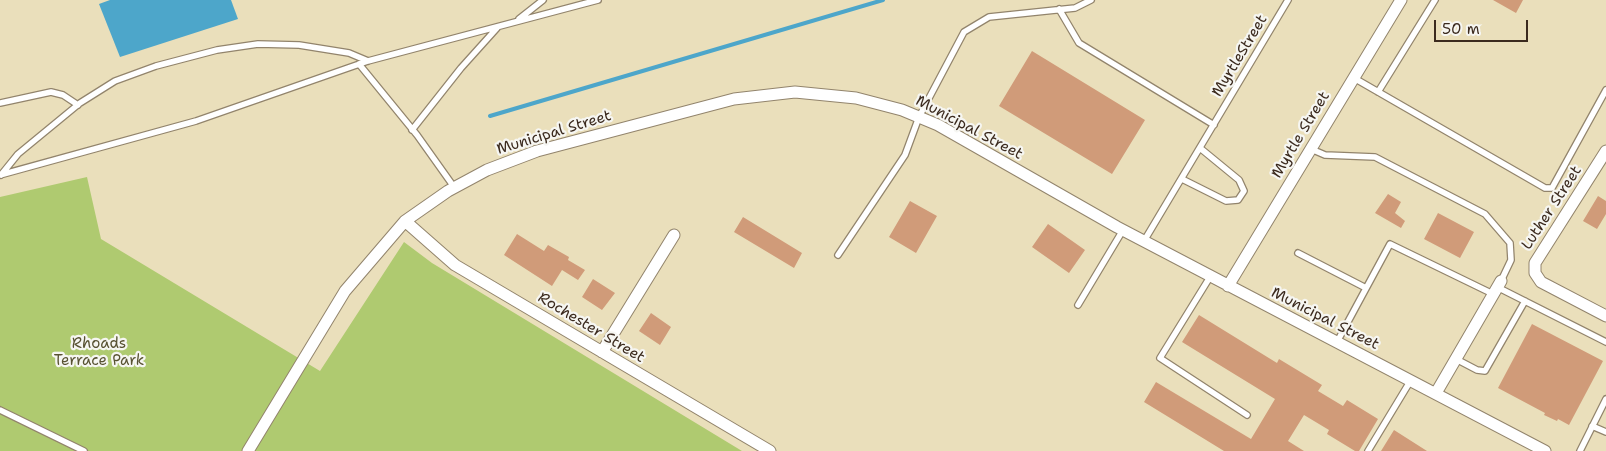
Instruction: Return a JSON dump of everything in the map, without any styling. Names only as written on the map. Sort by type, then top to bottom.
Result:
[{"type":"street","name":"Myrtle Street","points":[[1228,286],[1401,0]]},
{"type":"street","name":"Municipal Street","points":[[248,451],[345,291],[405,220],[454,187],[487,170],[536,151],[734,99],[795,92],[856,98],[902,110],[938,125],[1144,242],[1546,451]]},
{"type":"street","name":"Luther Street","points":[[1606,151],[1601,168],[1535,263],[1535,273],[1541,282],[1606,316]]},
{"type":"street","name":"Rochester Street","points":[[405,220],[455,265],[770,451]]},
{"type":"street","points":[[602,352],[674,235]]},
{"type":"street","points":[[1436,393],[1497,287]]},
{"type":"lane","points":[[515,22],[543,0]]},
{"type":"lane","points":[[0,175],[196,121],[368,61],[598,0]]},
{"type":"lane","points":[[838,255],[905,155],[919,117],[964,32],[989,17],[1075,8],[1091,0]]},
{"type":"lane","name":"MyrtleStreet","points":[[1144,242],[1288,0]]},
{"type":"lane","points":[[1378,92],[1435,0]]},
{"type":"lane","points":[[1059,10],[1079,43],[1214,125]]},
{"type":"lane","points":[[412,130],[460,68],[497,28]]},
{"type":"lane","points":[[0,175],[18,154],[78,105],[115,81],[156,66],[217,50],[258,44],[307,46],[349,53],[368,61]]},
{"type":"lane","points":[[359,64],[412,130],[454,187]]},
{"type":"lane","points":[[1354,78],[1546,188],[1552,188],[1606,90]]},
{"type":"lane","points":[[0,103],[51,92],[63,95],[78,105]]},
{"type":"lane","points":[[1182,179],[1226,201],[1238,200],[1244,191],[1239,180],[1200,148]]},
{"type":"lane","points":[[1311,149],[1325,155],[1375,157],[1485,214],[1510,243],[1511,260],[1497,287]]},
{"type":"lane","points":[[1078,305],[1123,230]]},
{"type":"lane","points":[[1337,342],[1390,244],[1497,287],[1606,342]]},
{"type":"lane","points":[[1298,252],[1366,288]]},
{"type":"lane","points":[[1210,277],[1160,358],[1247,414]]},
{"type":"lane","points":[[1456,359],[1477,370],[1486,371],[1525,301]]},
{"type":"lane","points":[[1368,451],[1411,380]]},
{"type":"lane","points":[[1580,451],[1606,399]]},
{"type":"lane","points":[[0,410],[84,451]]},
{"type":"lane","points":[[1592,426],[1606,432]]},
{"type":"green space","name":"Rhoads Terrace Park","points":[[87,177],[101,239],[320,371],[404,242],[432,263],[742,451],[0,451],[0,197]]},
{"type":"water","points":[[110,0],[231,0],[238,19],[120,57],[99,4]]},
{"type":"building","points":[[1493,0],[1523,0],[1516,13]]},
{"type":"building","points":[[1032,51],[1145,120],[1112,174],[999,106]]},
{"type":"building","points":[[1388,194],[1401,202],[1395,213],[1405,221],[1401,228],[1375,213]]},
{"type":"building","points":[[1598,196],[1606,201],[1606,214],[1597,229],[1583,221]]},
{"type":"building","points":[[910,201],[937,216],[916,253],[889,237]]},
{"type":"building","points":[[1438,213],[1474,232],[1460,258],[1424,239]]},
{"type":"building","points":[[743,217],[802,253],[794,268],[734,232]]},
{"type":"building","points":[[1048,224],[1085,250],[1069,273],[1032,247]]},
{"type":"building","points":[[517,234],[544,251],[548,245],[569,257],[568,260],[585,270],[578,280],[562,270],[552,286],[504,255]]},
{"type":"building","points":[[593,279],[615,293],[602,310],[582,297]]},
{"type":"building","points":[[651,313],[671,327],[660,345],[639,331]]},
{"type":"building","points":[[1199,315],[1277,363],[1279,359],[1322,385],[1318,391],[1343,406],[1347,400],[1378,419],[1359,451],[1355,451],[1327,434],[1329,430],[1304,415],[1288,441],[1304,451],[1224,451],[1144,402],[1156,382],[1251,439],[1275,399],[1182,342]]},
{"type":"building","points":[[1532,324],[1603,361],[1569,425],[1544,415],[1545,413],[1498,388]]},
{"type":"building","points":[[1394,430],[1427,451],[1381,451]]},
{"type":"waterway","points":[[490,116],[883,0]]}]
